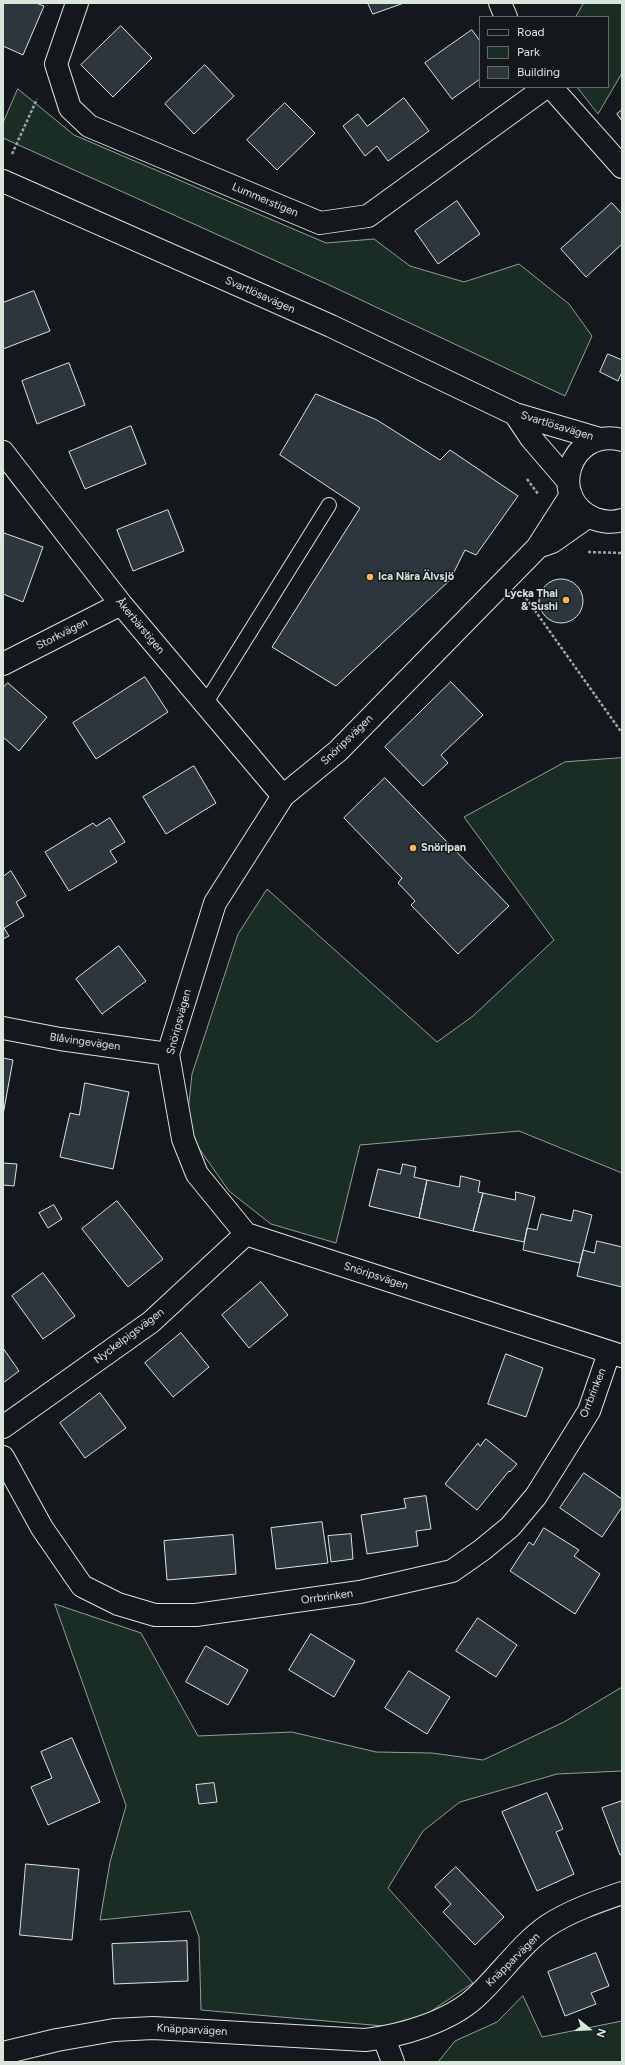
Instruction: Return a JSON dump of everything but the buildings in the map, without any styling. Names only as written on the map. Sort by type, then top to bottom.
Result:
[{"type":"street","points":[[56,64],[77,3]]},
{"type":"street","points":[[500,3],[506,16]]},
{"type":"street","name":"Lummerstigen","points":[[56,64],[70,108],[90,126],[320,223],[368,216],[545,88]]},
{"type":"street","points":[[552,88],[622,167]]},
{"type":"street","name":"Svartlösavägen","points":[[6,171],[514,414],[600,439]]},
{"type":"street","name":"Svartlösavägen","points":[[514,414],[569,488],[578,507],[589,516]]},
{"type":"street","points":[[600,439],[614,438],[622,440]]},
{"type":"street","name":"Snöripsvägen","points":[[600,439],[586,445],[576,455],[570,467],[569,488],[564,523],[552,542],[537,548],[509,574],[338,751],[283,796],[215,903],[168,1054],[183,1139],[197,1174],[246,1234],[616,1354]]},
{"type":"street","name":"Åkerbärstigen","points":[[3,452],[121,604],[283,796]]},
{"type":"street","points":[[589,516],[602,521],[616,522],[622,520]]},
{"type":"street","name":"Snöripsvägen","points":[[564,523],[589,516]]},
{"type":"street","name":"Storkvägen","points":[[3,664],[121,604]]},
{"type":"street","name":"Blåvingevägen","points":[[3,1028],[60,1039],[168,1054]]},
{"type":"street","name":"Nyckelpigsvägen","points":[[3,1427],[151,1322],[246,1234]]},
{"type":"street","name":"Orrbrinken","points":[[3,1457],[42,1528],[82,1586],[118,1604],[155,1615],[196,1615],[360,1592],[452,1571],[482,1550],[510,1527],[536,1496],[589,1411],[616,1354]]},
{"type":"street","name":"Knäpparvägen","points":[[3,2053],[57,2040],[114,2030],[152,2028],[364,2040],[384,2038],[442,2019],[462,2008],[546,1927],[592,1904],[622,1893]]},
{"type":"street","points":[[384,2038],[393,2062]]},
{"type":"lane","points":[[205,704],[329,505]]},
{"type":"path","points":[[6,171],[29,116],[56,64]]},
{"type":"path","points":[[524,473],[531,486],[564,523],[587,552],[622,553]]},
{"type":"path","points":[[509,574],[622,733]]},
{"type":"green space","points":[[584,3],[622,3],[622,73],[598,114],[578,88],[609,88],[609,16],[577,16]]},
{"type":"green space","points":[[18,89],[74,135],[326,243],[374,239],[410,266],[464,282],[519,264],[569,304],[592,336],[565,396],[327,284],[3,138],[3,123]]},
{"type":"green space","points":[[622,758],[622,1173],[519,1131],[360,1145],[336,1243],[271,1224],[229,1191],[186,1130],[192,1074],[238,934],[267,889],[437,1042],[473,1016],[554,940],[464,817],[565,762]]},
{"type":"green space","points":[[55,1604],[141,1633],[198,1736],[292,1732],[376,1752],[432,1753],[483,1760],[564,1722],[622,1687],[622,1771],[557,1774],[460,1802],[423,1831],[388,1888],[473,1983],[406,2028],[201,2010],[199,1937],[190,1911],[100,1920],[110,1862],[126,1806]]},
{"type":"green space","points":[[523,1996],[542,2037],[622,2021],[622,2062],[438,2062],[455,2041],[497,2022]]},
{"type":"place","name":"Ica Nära Älvsjö","points":[[370,577]]},
{"type":"place","name":"Lycka Thai & Sushi","points":[[566,600]]},
{"type":"place","name":"Snöripan","points":[[413,848]]}]
